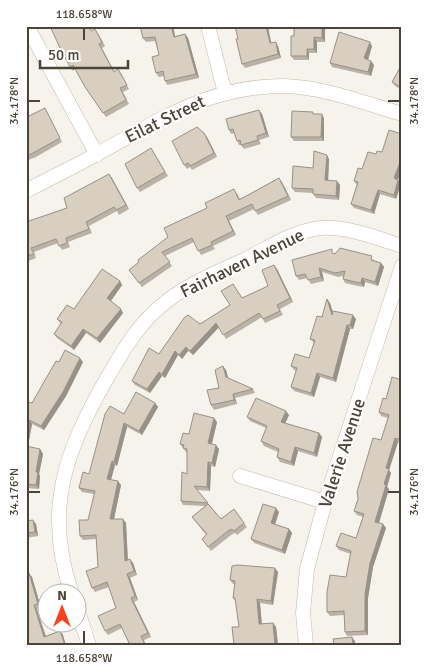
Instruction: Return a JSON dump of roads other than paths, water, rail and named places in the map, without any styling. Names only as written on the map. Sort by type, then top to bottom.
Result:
[{"type":"street","points":[[27,26],[97,154]]},
{"type":"street","points":[[208,26],[225,93]]},
{"type":"street","name":"Eilat Street","points":[[26,190],[183,108],[225,93],[255,88],[286,86],[330,93],[402,114]]},
{"type":"street","name":"Fairhaven Avenue","points":[[69,584],[63,568],[58,536],[58,504],[63,473],[84,420],[128,342],[143,323],[167,301],[193,284],[299,232],[322,228],[346,230],[402,246]]},
{"type":"street","name":"Valerie Avenue","points":[[306,645],[303,591],[325,502],[402,266]]},
{"type":"street","points":[[240,476],[325,502]]}]
